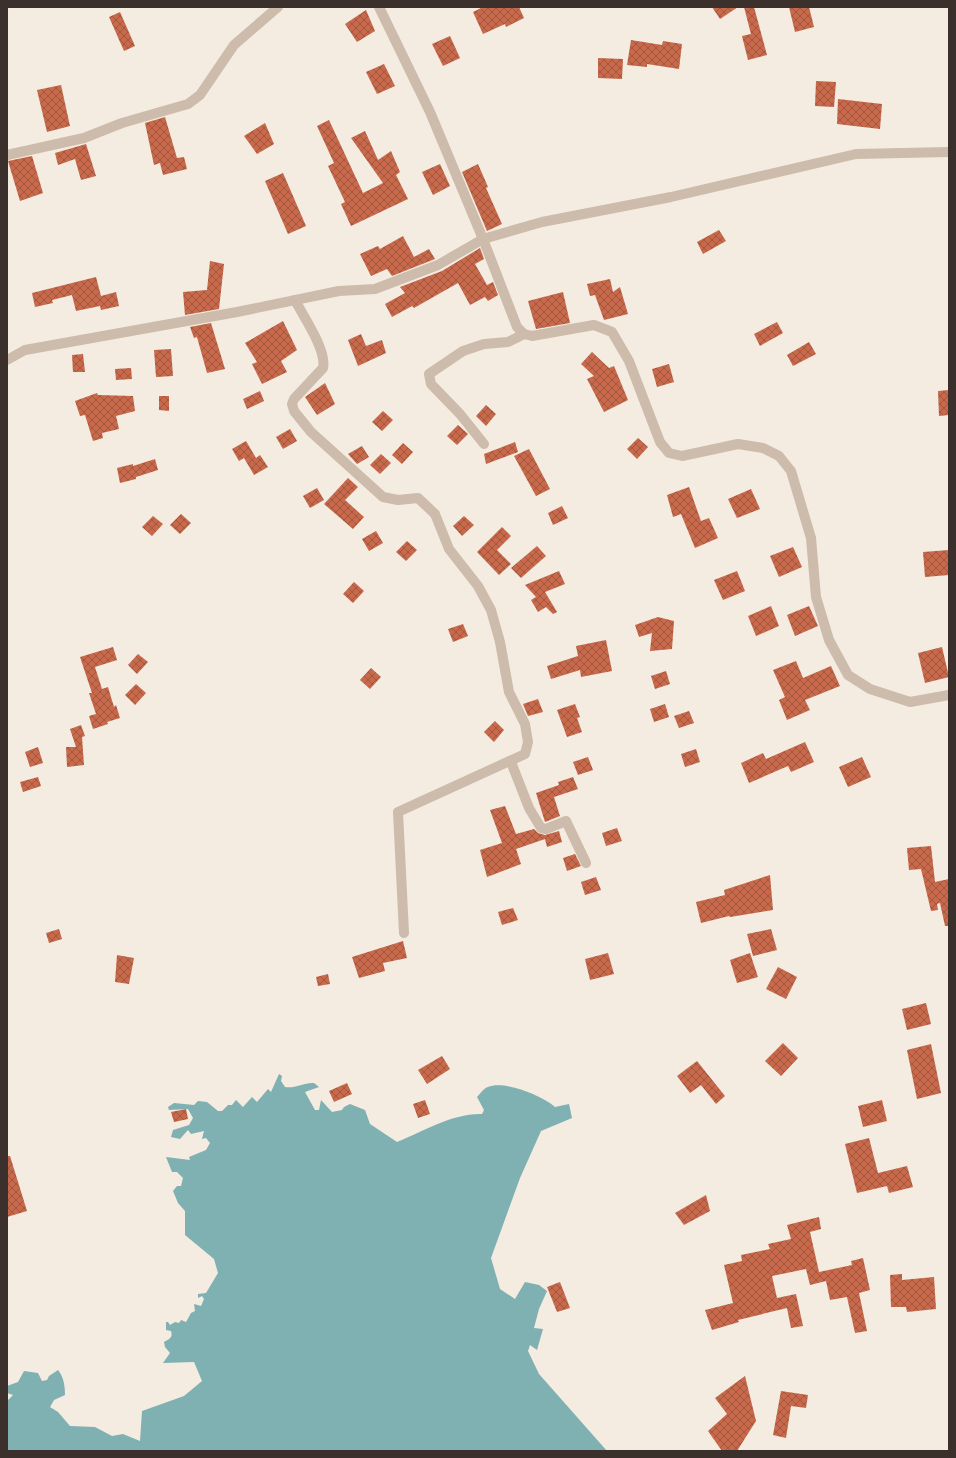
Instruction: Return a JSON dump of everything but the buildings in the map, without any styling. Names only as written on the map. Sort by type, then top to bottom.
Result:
[{"type":"street","points":[[7,155],[84,138],[122,123],[188,104],[200,95],[234,45],[278,7]]},
{"type":"street","points":[[379,7],[430,112],[483,239],[517,327],[524,334],[532,336],[594,325],[612,332],[629,361],[660,442],[669,453],[682,456],[738,444],[763,448],[779,456],[791,470],[811,538],[816,597],[829,640],[848,675],[870,689],[910,702],[949,695]]},
{"type":"street","points":[[7,360],[25,350],[295,300],[339,290],[375,289],[438,265],[483,239],[542,222],[672,197],[856,154],[949,152]]},
{"type":"street","points":[[295,300],[313,334],[324,362],[323,368],[294,399],[292,404],[294,411],[311,432],[383,497],[398,500],[418,498],[435,514],[449,550],[478,586],[491,610],[500,642],[510,692],[525,724],[528,742],[525,754],[511,762],[398,812],[404,933]]},
{"type":"street","points":[[484,444],[460,414],[431,384],[429,374],[463,351],[484,344],[508,342],[524,334]]},
{"type":"street","points":[[511,762],[529,808],[540,828],[546,829],[566,821],[586,863]]},
{"type":"water","points":[[279,1074],[282,1076],[281,1081],[285,1087],[314,1083],[319,1087],[305,1092],[315,1110],[319,1110],[321,1100],[332,1112],[342,1110],[350,1104],[365,1110],[370,1124],[397,1142],[460,1116],[482,1114],[484,1110],[477,1097],[487,1088],[495,1085],[523,1090],[542,1098],[555,1107],[569,1104],[572,1118],[541,1131],[520,1178],[491,1258],[500,1289],[515,1299],[525,1282],[539,1285],[547,1291],[539,1309],[534,1328],[543,1329],[537,1350],[530,1345],[528,1351],[539,1374],[607,1451],[7,1451],[7,1401],[13,1395],[7,1393],[7,1386],[18,1382],[24,1371],[38,1373],[42,1381],[47,1380],[49,1376],[58,1370],[63,1379],[65,1395],[54,1400],[50,1407],[58,1412],[70,1426],[95,1427],[112,1436],[123,1434],[140,1441],[142,1411],[184,1396],[202,1381],[194,1362],[163,1363],[170,1353],[165,1347],[164,1342],[172,1335],[171,1331],[166,1330],[166,1322],[170,1325],[175,1322],[179,1323],[181,1320],[186,1322],[191,1313],[195,1311],[194,1304],[201,1306],[204,1299],[202,1296],[198,1298],[198,1294],[206,1293],[218,1273],[214,1259],[185,1235],[185,1211],[178,1203],[173,1191],[177,1186],[181,1186],[183,1178],[177,1172],[172,1172],[166,1157],[190,1160],[189,1157],[206,1150],[210,1143],[206,1138],[202,1139],[204,1131],[191,1134],[188,1130],[180,1139],[171,1137],[173,1130],[189,1125],[193,1118],[188,1109],[169,1110],[168,1107],[174,1103],[194,1105],[198,1101],[207,1102],[218,1111],[222,1111],[228,1105],[232,1105],[236,1100],[243,1107],[252,1097],[257,1102],[268,1089],[271,1092]]}]
